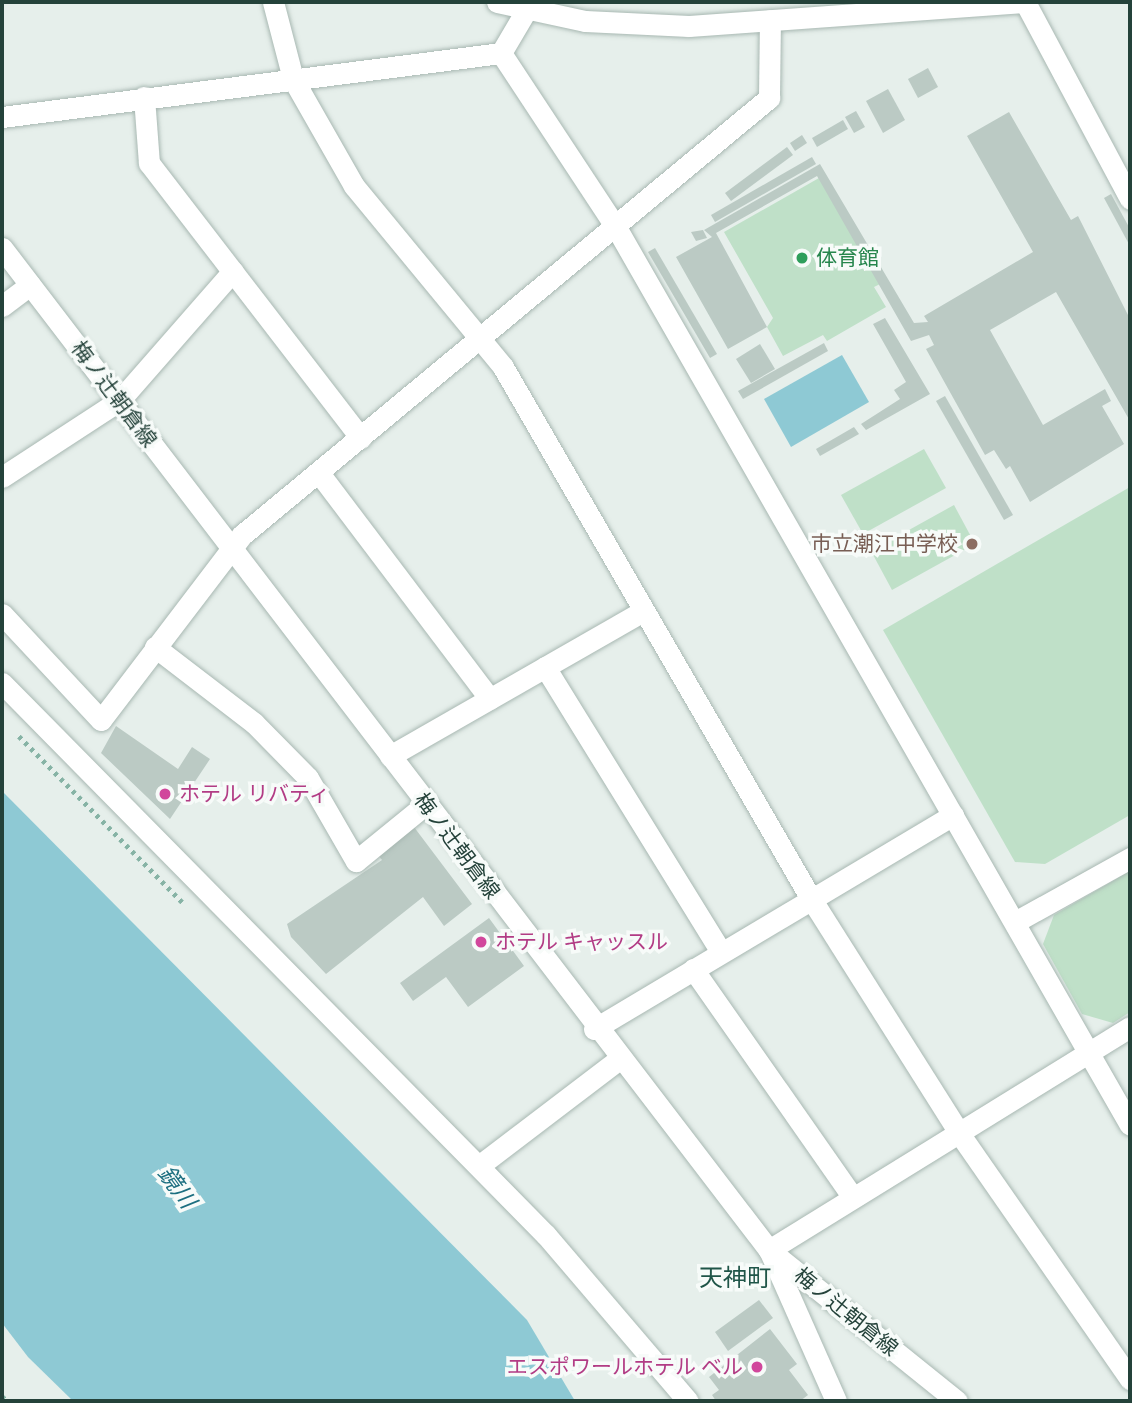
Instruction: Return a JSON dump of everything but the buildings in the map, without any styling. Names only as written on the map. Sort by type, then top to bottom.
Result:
[{"type":"street","points":[[273,2],[293,79],[354,186],[503,367],[810,897],[959,1133],[1130,1379]]},
{"type":"street","points":[[497,2],[629,24],[771,20],[1022,2],[1128,191]]},
{"type":"street","points":[[501,53],[530,7]]},
{"type":"street","points":[[2,614],[101,720],[242,535],[617,229],[769,98],[771,20]]},
{"type":"street","points":[[2,117],[501,53]]},
{"type":"street","points":[[501,53],[617,229],[1130,1125]]},
{"type":"street","points":[[144,97],[149,163],[361,438]]},
{"type":"street","name":"梅ノ辻朝倉線","points":[[2,248],[390,756],[594,1029],[769,1250],[957,1401]]},
{"type":"street","points":[[2,477],[120,400],[233,271]]},
{"type":"street","points":[[2,306],[30,285]]},
{"type":"street","points":[[318,473],[490,699]]},
{"type":"street","points":[[390,756],[643,611]]},
{"type":"street","points":[[155,648],[254,723],[308,778],[356,861],[426,804]]},
{"type":"street","points":[[545,667],[720,952]]},
{"type":"street","points":[[2,683],[547,1234],[688,1401]]},
{"type":"street","points":[[594,1029],[810,897],[953,814]]},
{"type":"street","points":[[1015,922],[1130,858]]},
{"type":"street","points":[[693,969],[852,1196]]},
{"type":"street","points":[[836,1401],[769,1250],[852,1196],[1130,1027]]},
{"type":"street","points":[[480,1165],[618,1059]]},
{"type":"path","points":[[2,1396],[6,1401]]},
{"type":"green space","name":"体育館","points":[[819,178],[880,284],[874,287],[886,307],[827,341],[823,335],[783,356],[767,327],[773,318],[724,232]]},
{"type":"green space","points":[[924,449],[946,488],[863,534],[841,495]]},
{"type":"green space","points":[[1130,487],[1130,815],[1045,864],[1015,862],[883,630]]},
{"type":"green space","points":[[954,505],[975,544],[892,590],[871,551]]},
{"type":"green space","points":[[1130,871],[1130,1012],[1113,1023],[1082,1014],[1043,944],[1054,915]]},
{"type":"water","points":[[842,355],[869,402],[791,447],[764,399]]},
{"type":"water","name":"鏡川","points":[[2,791],[527,1320],[575,1401],[73,1401],[28,1357],[2,1323]]},
{"type":"place","name":"体育館","points":[[802,258]]},
{"type":"place","name":"市立潮江中学校","points":[[972,544]]},
{"type":"place","name":"ホテル リバティ","points":[[165,794]]},
{"type":"place","name":"ホテル キャッスル","points":[[481,942]]},
{"type":"place","name":"エスポワールホテル ベル","points":[[757,1367]]},
{"type":"district","name":"天神町","points":[[735,1279]]}]
